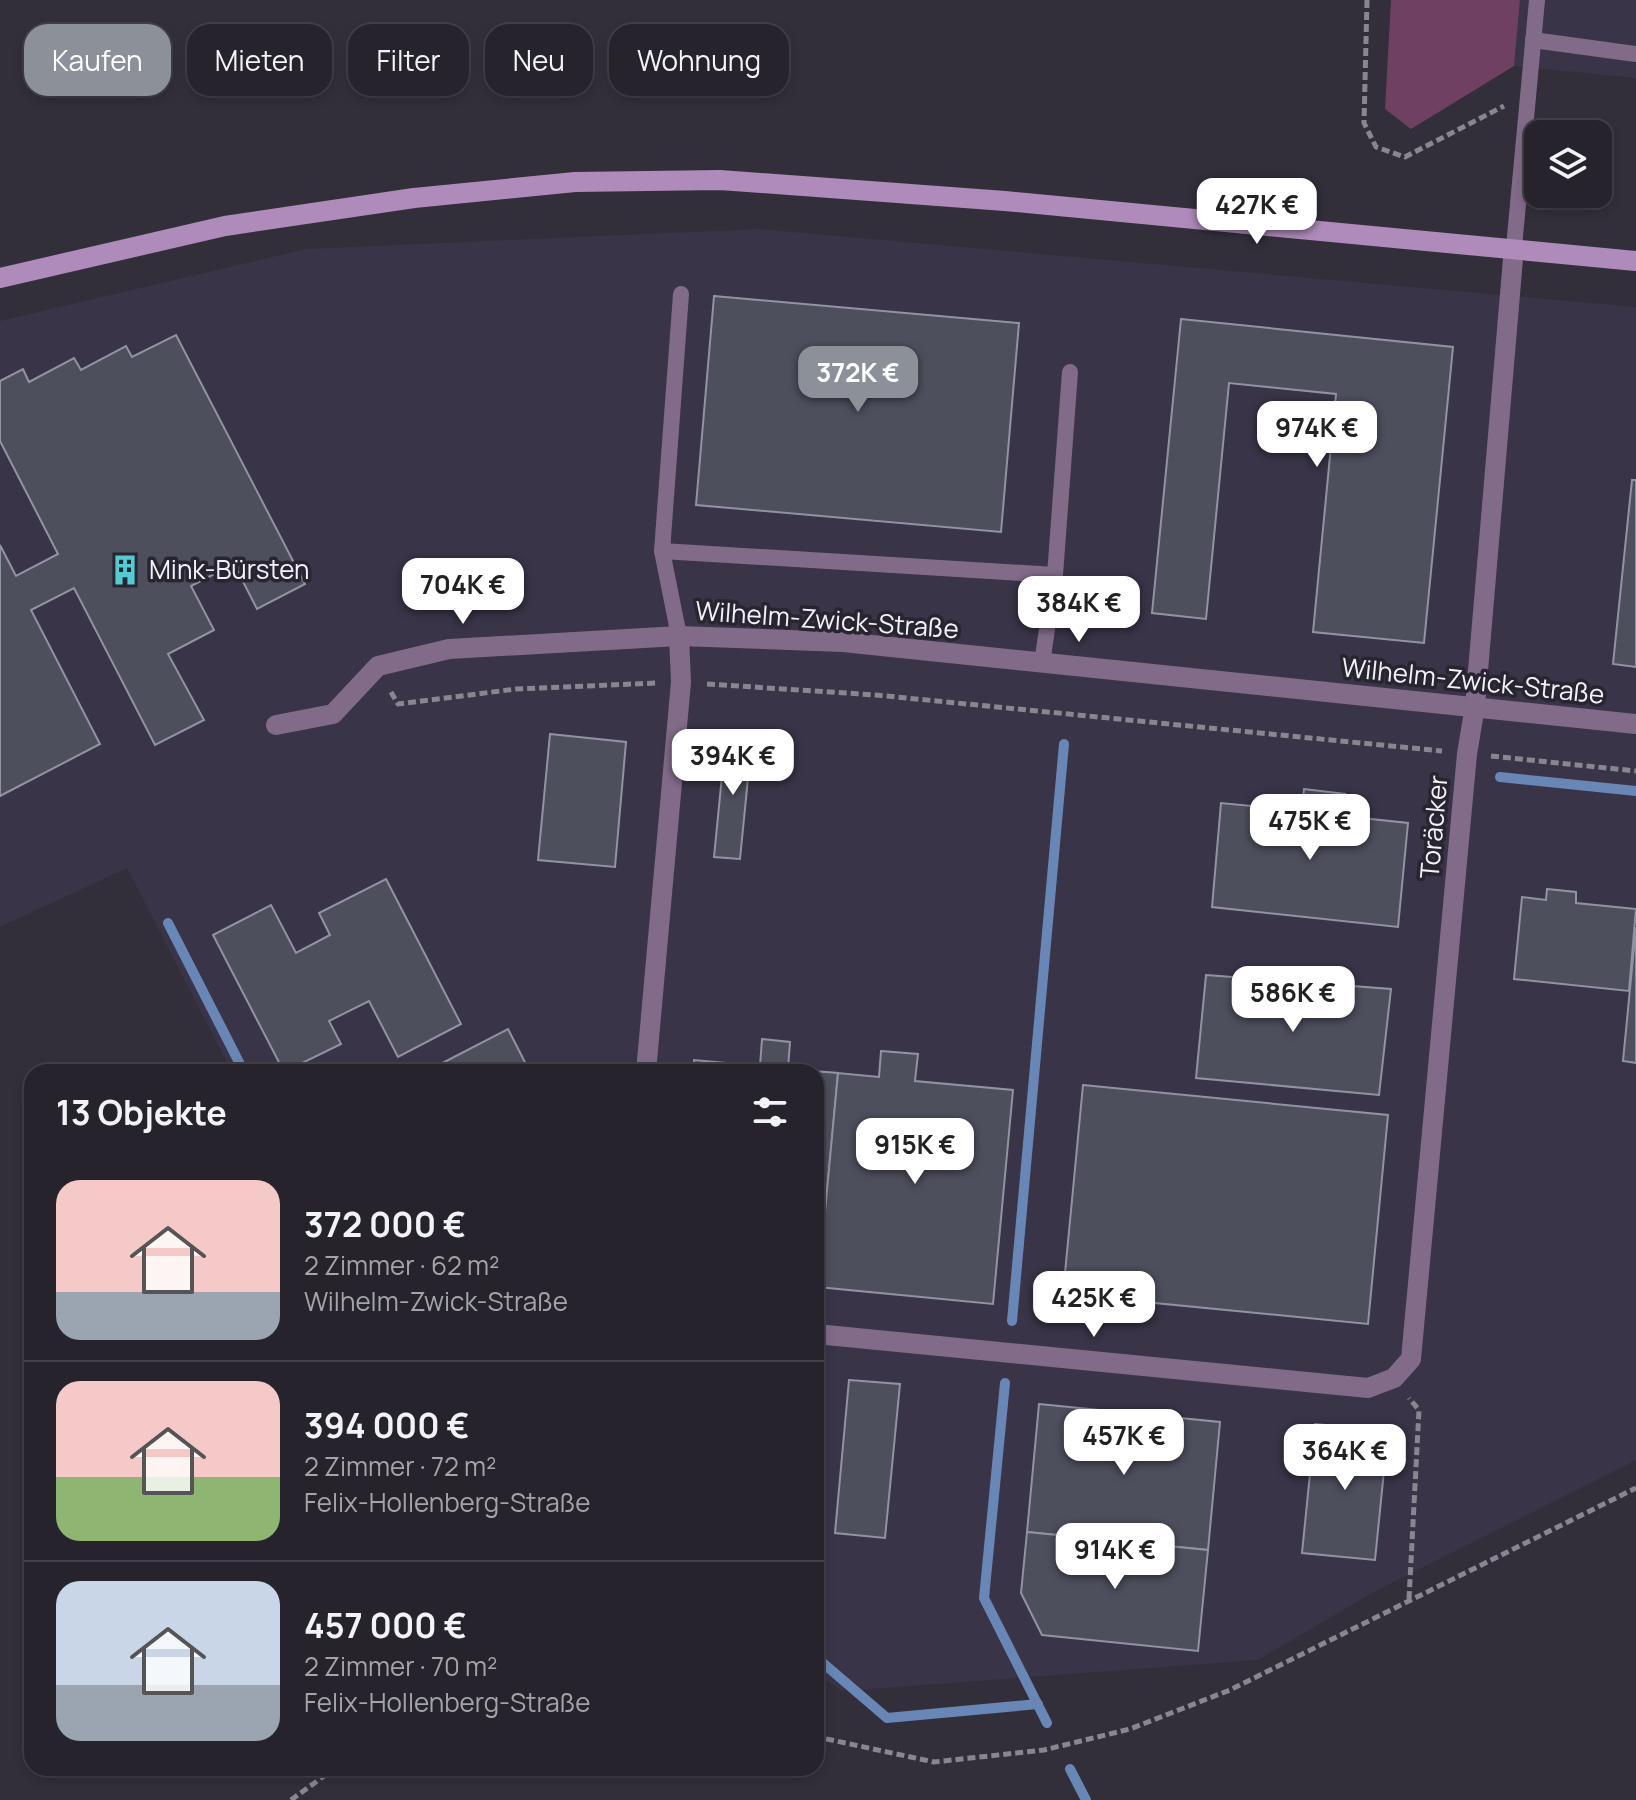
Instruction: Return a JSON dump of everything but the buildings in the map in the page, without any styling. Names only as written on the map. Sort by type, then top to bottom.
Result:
[{"type":"main road","points":[[0,278],[225,226],[414,198],[604,182],[720,180],[1005,201],[1636,261]]},
{"type":"street","name":"Toräcker","points":[[1394,1378],[1411,1359],[1467,754],[1475,706],[1514,247]]},
{"type":"street","name":"Wilhelm-Zwick-Straße","points":[[378,666],[449,649],[679,636],[843,642],[1636,724]]},
{"type":"street","points":[[647,1064],[681,682],[679,636]]},
{"type":"street","points":[[276,725],[333,714],[378,666]]},
{"type":"street","points":[[824,1335],[1368,1388],[1394,1378]]},
{"type":"lane","points":[[1514,247],[1537,0]]},
{"type":"lane","points":[[1533,40],[1636,54]]},
{"type":"lane","points":[[679,636],[662,551],[681,294]]},
{"type":"lane","points":[[1042,663],[1055,575],[1070,372]]},
{"type":"lane","points":[[662,551],[1055,575]]},
{"type":"path","points":[[1367,0],[1364,123],[1376,147],[1405,157],[1530,93]]},
{"type":"path","points":[[378,666],[398,704],[516,689],[681,682],[876,695],[1636,771]]},
{"type":"path","points":[[1394,1378],[1419,1410],[1409,1599]]},
{"type":"path","points":[[824,1738],[934,1762],[1044,1750],[1130,1729],[1230,1690],[1636,1488]]},
{"type":"path","points":[[291,1800],[324,1776]]},
{"type":"shaded area","points":[[1391,0],[1520,0],[1514,66],[1411,129],[1385,109]]},
{"type":"shaded area","points":[[1520,0],[1636,0],[1636,78],[1514,66]]},
{"type":"shaded area","points":[[760,229],[1636,307],[1636,1460],[1372,1593],[1258,1660],[842,1691],[824,1679],[824,1064],[228,1064],[127,868],[0,927],[0,321],[306,249]]},
{"type":"waterway","points":[[1012,1321],[1064,744]]},
{"type":"waterway","points":[[1500,777],[1636,791]]},
{"type":"waterway","points":[[168,923],[240,1064]]},
{"type":"waterway","points":[[1005,1383],[984,1598],[1047,1723]]},
{"type":"waterway","points":[[824,1664],[887,1718],[1038,1704]]},
{"type":"waterway","points":[[1070,1769],[1086,1800]]},
{"type":"place","name":"Mink-Bürsten","points":[[125,570]]}]
